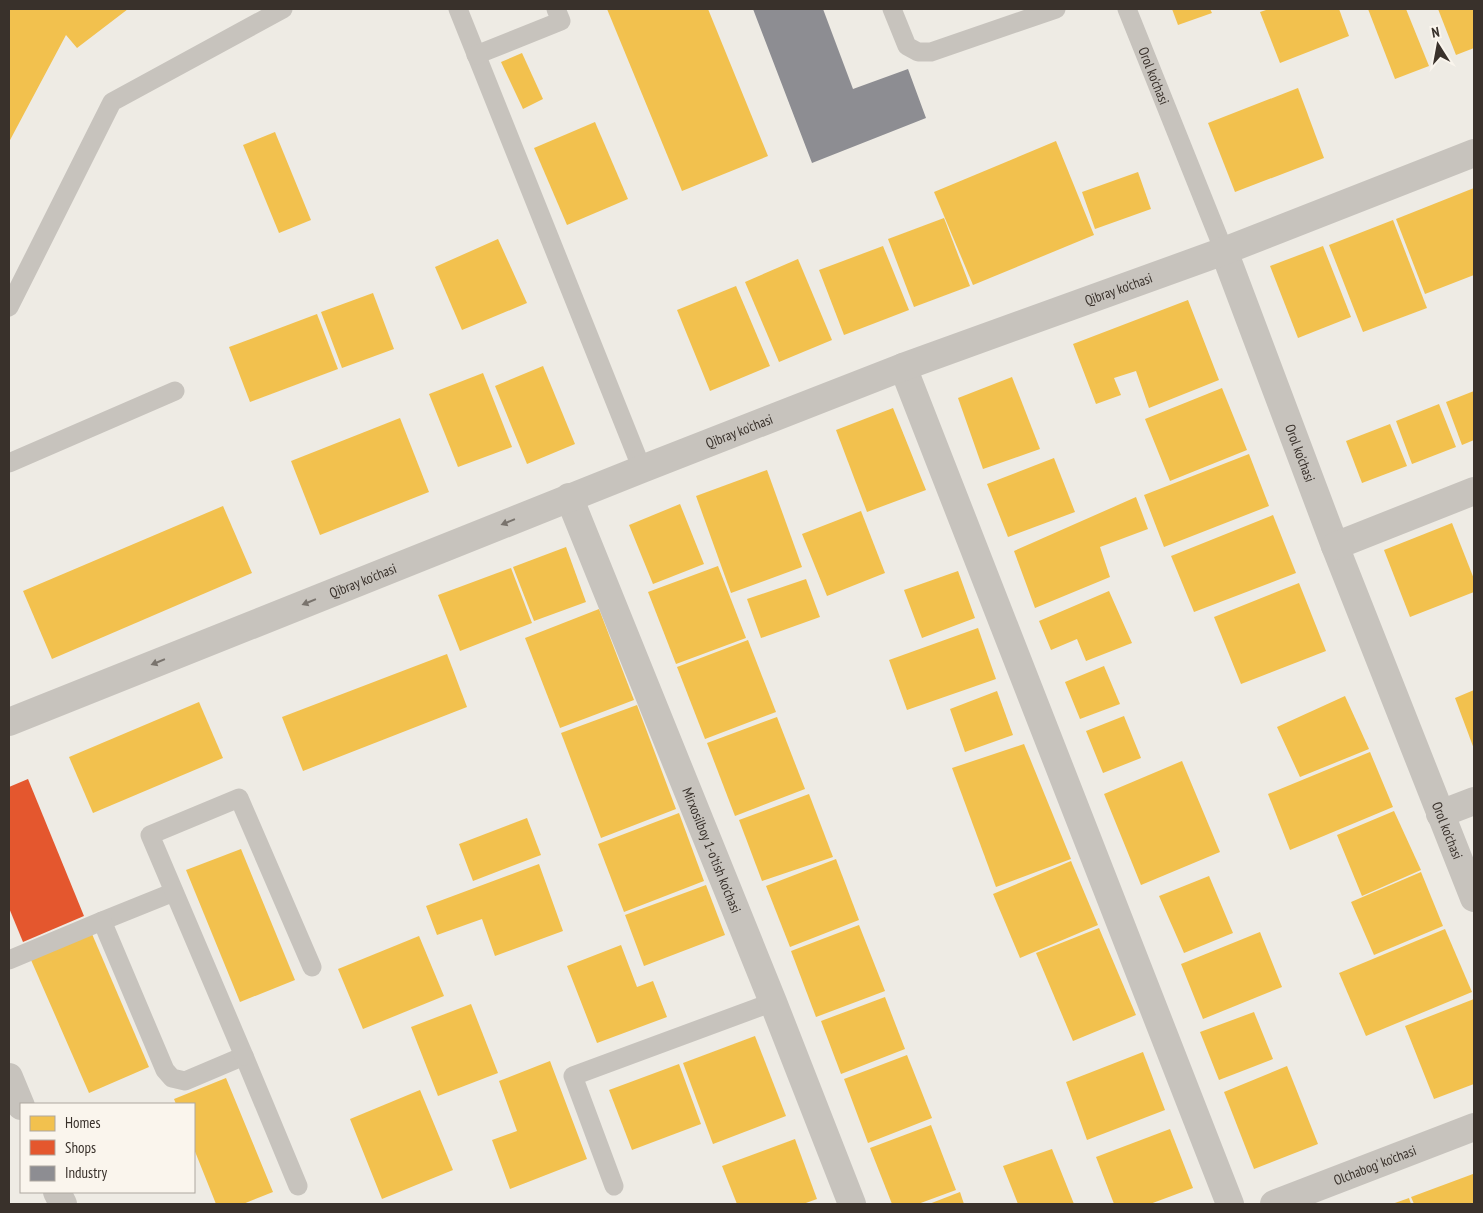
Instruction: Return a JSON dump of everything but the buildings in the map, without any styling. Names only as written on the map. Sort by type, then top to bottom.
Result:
[{"type":"street","name":"Qibray ko'chasi","points":[[9,722],[561,500],[904,367],[1224,251],[1474,153]]},
{"type":"street","name":"Orol ko'chasi","points":[[1224,251],[1335,546],[1474,898]]},
{"type":"street","points":[[904,367],[1230,1204]]},
{"type":"street","points":[[1335,546],[1474,491]]},
{"type":"street","name":"Mirxosilboy 1-o'tish ko'chasi","points":[[561,500],[773,1002],[852,1204]]},
{"type":"street","points":[[1440,814],[1474,801]]},
{"type":"street","points":[[9,1077],[20,1104]]},
{"type":"street","name":"Olchabog' ko'chasi","points":[[1274,1204],[1474,1127]]},
{"type":"lane","points":[[9,307],[112,102],[283,9]]},
{"type":"lane","points":[[458,9],[642,469]]},
{"type":"lane","points":[[476,55],[561,21],[556,9]]},
{"type":"lane","points":[[892,9],[907,46],[918,52],[931,52],[1056,9]]},
{"type":"lane","name":"Orol ko'chasi","points":[[1127,9],[1224,251]]},
{"type":"lane","points":[[9,463],[175,391]]},
{"type":"lane","points":[[298,1186],[150,835],[239,798],[312,967]]},
{"type":"lane","points":[[9,960],[174,892]]},
{"type":"lane","points":[[102,921],[165,1070],[172,1078],[185,1081],[244,1056]]},
{"type":"lane","points":[[614,1186],[573,1076],[773,1002]]}]
